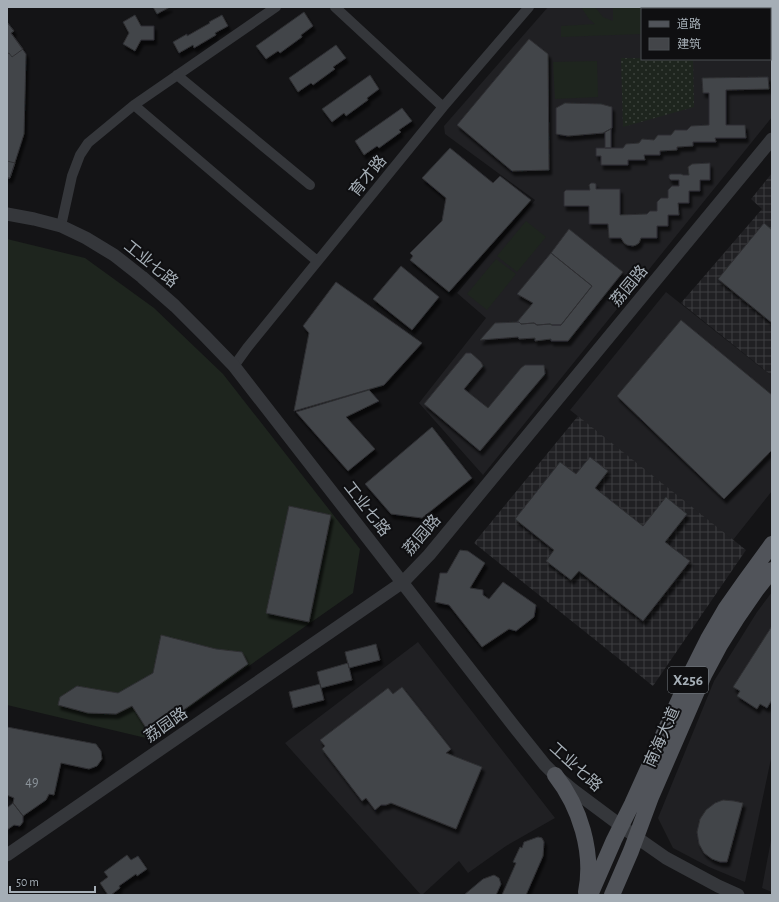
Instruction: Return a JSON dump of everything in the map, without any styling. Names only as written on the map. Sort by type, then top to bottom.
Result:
[{"type":"main road","name":"南海大道","points":[[590,895],[708,639],[726,608],[772,544]]},
{"type":"main road","name":"南海大道","points":[[612,895],[636,837],[650,797],[704,675],[737,618],[772,570]]},
{"type":"main road","points":[[555,775],[568,794],[578,813],[584,833],[588,884],[586,895]]},
{"type":"street","points":[[61,226],[72,176],[80,155],[88,143],[134,106],[276,7]]},
{"type":"street","points":[[335,7],[443,107]]},
{"type":"street","name":"育才路","points":[[234,366],[443,107],[529,7]]},
{"type":"street","points":[[177,75],[310,185]]},
{"type":"street","points":[[134,106],[318,262]]},
{"type":"street","name":"荔园路","points":[[7,855],[402,582],[434,549],[772,140]]},
{"type":"street","name":"工业七路","points":[[7,214],[61,226],[86,238],[114,255],[175,306],[234,366],[537,756],[555,775],[621,826],[666,858],[692,873],[738,895]]},
{"type":"shaded area","points":[[548,7],[772,7],[772,117],[483,475],[419,403],[486,318],[457,293],[535,200],[445,134],[444,126]]},
{"type":"shaded area","points":[[581,7],[595,7],[603,17],[613,21],[613,7],[703,7],[641,8],[641,34],[561,37],[561,26],[595,24],[589,19]]},
{"type":"shaded area","points":[[621,58],[641,58],[641,60],[693,60],[694,107],[623,127]]},
{"type":"shaded area","points":[[597,61],[598,97],[555,99],[553,62]]},
{"type":"shaded area","points":[[772,173],[772,376],[681,303],[762,209],[751,199]]},
{"type":"shaded area","points":[[526,221],[546,237],[517,272],[497,256]]},
{"type":"shaded area","points":[[7,239],[85,258],[154,308],[223,374],[360,549],[353,593],[146,738],[7,705]]},
{"type":"shaded area","points":[[496,259],[516,274],[487,310],[467,294]]},
{"type":"shaded area","points":[[666,292],[772,376],[772,491],[733,540],[570,410]]},
{"type":"shaded area","points":[[578,416],[746,550],[653,686],[474,543]]},
{"type":"shaded area","points":[[772,592],[772,754],[745,882],[709,867],[673,848],[658,818],[714,681],[757,612]]},
{"type":"shaded area","points":[[418,642],[555,818],[506,846],[468,873],[459,861],[422,895],[285,743]]},
{"type":"shaded area","points":[[772,835],[772,892],[762,888]]},
{"type":"building","points":[[153,7],[170,7],[157,14]]},
{"type":"building","points":[[304,12],[313,26],[301,35],[302,37],[280,53],[278,51],[266,59],[256,46]]},
{"type":"building","points":[[135,15],[141,26],[154,26],[154,40],[141,40],[135,51],[123,44],[129,33],[123,22]]},
{"type":"building","points":[[222,15],[228,26],[194,48],[193,45],[179,53],[173,42],[187,34],[187,36]]},
{"type":"building","points":[[7,22],[14,31],[11,33],[26,54],[24,134],[10,178],[7,178]]},
{"type":"building","points":[[7,22],[14,31],[11,33],[23,49],[12,57],[9,53],[7,54]]},
{"type":"building","points":[[529,39],[548,54],[549,170],[512,171],[457,125]]},
{"type":"building","points":[[336,45],[346,58],[333,67],[335,69],[313,85],[311,83],[298,92],[289,78]]},
{"type":"building","points":[[370,75],[379,89],[367,98],[368,100],[346,116],[344,113],[332,122],[322,109]]},
{"type":"building","points":[[768,77],[769,89],[726,90],[726,125],[745,125],[746,138],[715,138],[716,142],[693,142],[693,146],[677,147],[677,150],[660,151],[660,155],[644,155],[645,160],[628,160],[628,165],[601,165],[601,156],[596,156],[596,148],[623,148],[626,144],[639,143],[642,139],[654,140],[658,135],[671,135],[675,130],[687,130],[691,126],[709,125],[709,93],[703,93],[702,78]]},
{"type":"building","points":[[565,103],[601,104],[612,107],[612,128],[603,133],[568,136],[556,134],[556,108]]},
{"type":"building","points":[[402,108],[412,121],[399,130],[401,132],[379,148],[377,146],[364,155],[355,141]]},
{"type":"building","points":[[611,129],[611,148],[605,148],[605,132]]},
{"type":"building","points":[[450,148],[493,183],[500,176],[531,200],[449,292],[410,260],[413,256],[410,253],[442,221],[446,198],[422,178]]},
{"type":"building","points":[[7,161],[15,163],[10,178],[7,178]]},
{"type":"building","points":[[710,163],[710,180],[700,180],[700,191],[689,191],[689,203],[678,203],[679,215],[668,215],[668,226],[657,226],[657,238],[641,238],[639,243],[633,246],[624,243],[621,238],[609,238],[608,224],[589,224],[589,206],[564,206],[564,192],[566,190],[590,190],[589,185],[594,183],[596,184],[596,189],[620,189],[620,215],[647,214],[650,211],[657,211],[657,202],[661,198],[668,198],[668,190],[672,186],[679,186],[679,180],[671,180],[669,175],[689,175],[688,167],[692,164]]},
{"type":"building","points":[[764,223],[772,230],[772,323],[718,279]]},
{"type":"building","points":[[569,229],[623,272],[568,341],[551,341],[551,339],[535,341],[535,338],[519,339],[518,337],[480,340],[495,323],[519,322],[521,324],[534,323],[537,325],[561,325],[592,286],[551,253]]},
{"type":"building","points":[[551,253],[592,286],[561,325],[537,325],[534,323],[521,324],[517,322],[533,303],[517,294]]},
{"type":"building","points":[[401,266],[439,297],[412,330],[373,299]]},
{"type":"building","points":[[336,282],[422,343],[384,385],[294,411],[309,333],[303,326]]},
{"type":"building","points":[[681,320],[772,395],[772,450],[724,499],[617,396]]},
{"type":"building","points":[[466,353],[471,353],[481,362],[483,366],[464,389],[488,408],[521,368],[525,365],[544,365],[545,374],[480,451],[424,404]]},
{"type":"building","points":[[369,390],[379,401],[346,417],[375,449],[348,471],[296,412]]},
{"type":"building","points":[[432,427],[472,478],[422,518],[391,514],[365,484]]},
{"type":"building","points":[[590,457],[608,471],[595,488],[643,526],[666,497],[687,514],[665,542],[690,561],[643,621],[579,571],[571,580],[546,561],[554,550],[515,519],[560,462],[576,474]]},
{"type":"building","points":[[289,506],[331,515],[309,622],[266,613]]},
{"type":"building","points":[[460,550],[468,551],[485,563],[470,588],[483,590],[483,595],[489,599],[503,582],[536,605],[534,617],[516,631],[509,629],[482,647],[449,605],[435,602],[440,573],[447,573]]},
{"type":"building","points":[[772,626],[772,700],[767,708],[760,704],[757,709],[737,696],[740,691],[733,687]]},
{"type":"building","points":[[161,635],[216,649],[242,652],[248,664],[150,734],[132,706],[116,714],[88,713],[58,705],[60,697],[77,686],[118,693],[153,673]]},
{"type":"building","points":[[376,644],[380,660],[349,668],[345,652]]},
{"type":"building","points":[[348,663],[352,680],[321,688],[317,672]]},
{"type":"building","points":[[320,684],[324,700],[293,708],[289,692]]},
{"type":"building","points":[[402,687],[451,749],[446,753],[482,767],[456,829],[391,803],[381,805],[375,810],[366,798],[362,801],[322,749],[325,746],[320,740],[388,688],[393,694]]},
{"type":"building","points":[[7,727],[96,744],[101,751],[102,759],[97,766],[89,769],[61,763],[54,795],[49,794],[46,800],[23,816],[13,803],[14,798],[7,795]]},
{"type":"building","points":[[723,800],[743,803],[727,862],[720,862],[712,859],[704,853],[699,844],[697,832],[700,819],[706,810],[715,803]]},
{"type":"building","points":[[13,803],[23,816],[23,822],[20,826],[14,825],[7,830],[7,808]]},
{"type":"building","points":[[538,837],[542,838],[544,842],[543,856],[526,895],[502,895],[516,863],[513,862],[520,847],[522,848],[524,842]]},
{"type":"building","points":[[127,855],[131,860],[138,856],[147,869],[137,876],[136,874],[119,886],[120,888],[111,895],[108,895],[100,883],[108,877],[104,872]]},
{"type":"building","points":[[494,875],[499,878],[501,884],[496,895],[464,895],[483,879]]}]
